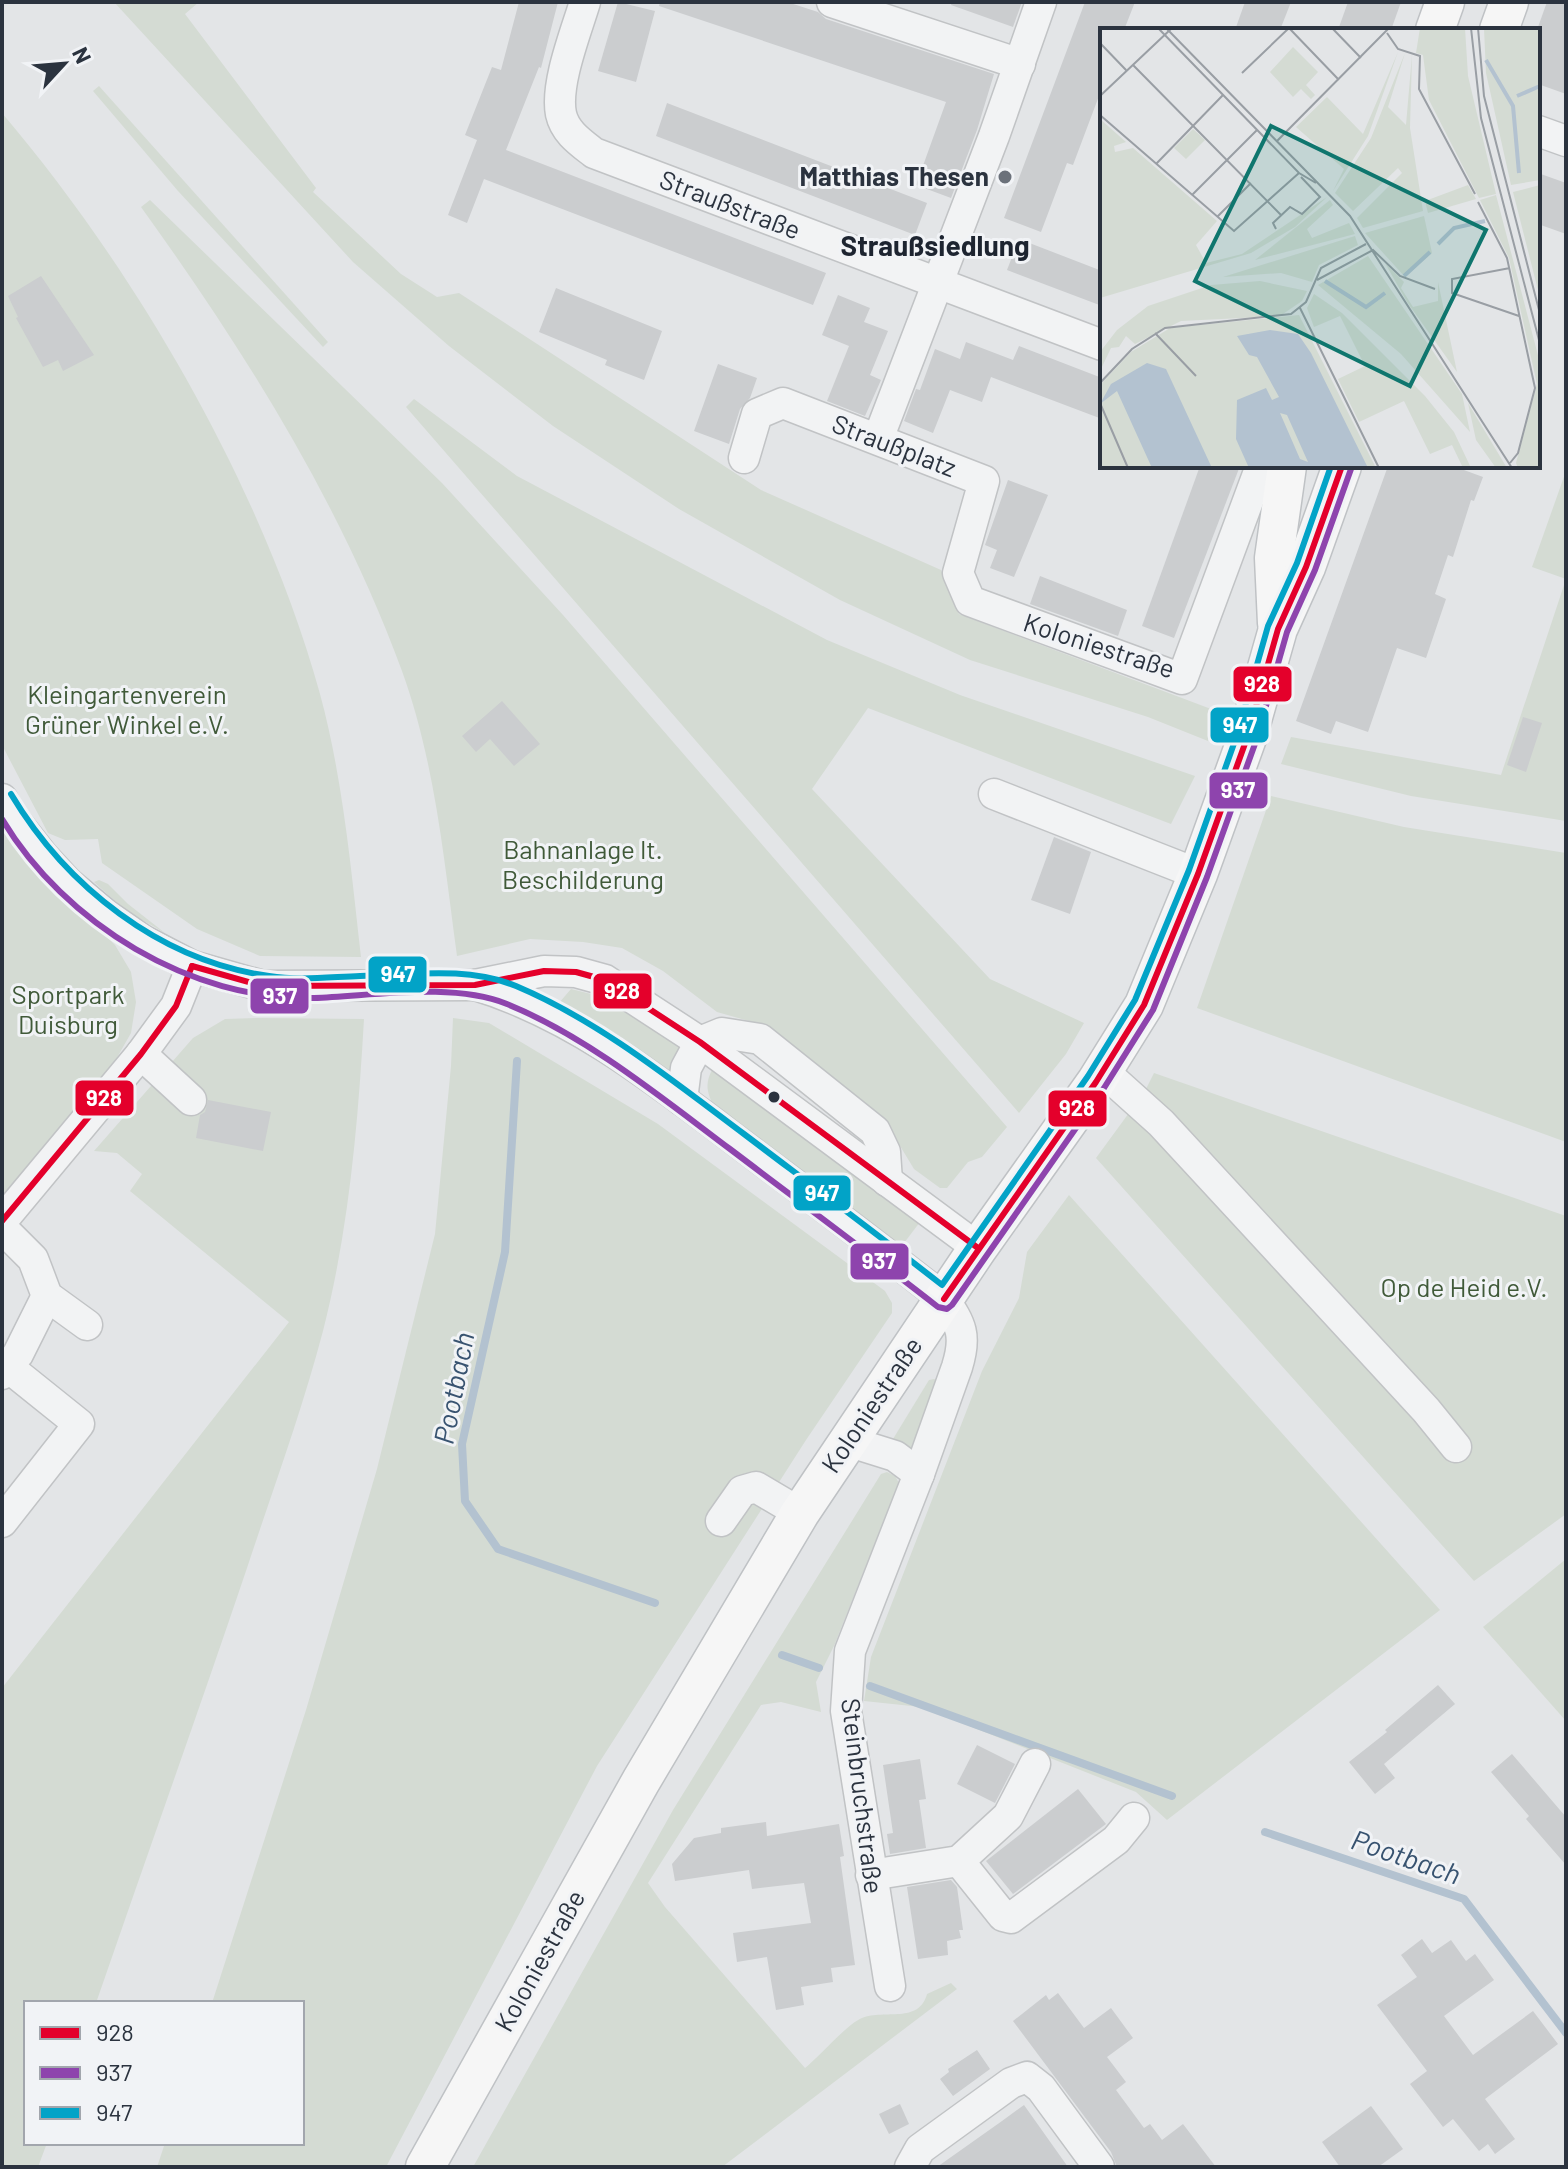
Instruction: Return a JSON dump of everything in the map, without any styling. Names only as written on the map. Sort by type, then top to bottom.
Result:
[{"type":"main road","points":[[1436,28],[1445,2]]},
{"type":"main road","points":[[1500,28],[1509,2]]},
{"type":"main road","name":"Koloniestraße","points":[[1278,629],[1274,558],[1287,468]]},
{"type":"main road","name":"Koloniestraße","points":[[425,2167],[634,1794],[800,1513],[1144,1005],[1198,874],[1247,738],[1278,629],[1306,567],[1341,468]]},
{"type":"street","name":"Straußstraße","points":[[585,2],[561,89],[561,115],[572,136],[594,153],[1100,344]]},
{"type":"street","points":[[832,2],[1020,64]]},
{"type":"street","points":[[878,439],[1041,2]]},
{"type":"street","points":[[1540,132],[1566,141]]},
{"type":"street","name":"Straußplatz","points":[[744,458],[757,414],[783,403],[984,481],[958,573]]},
{"type":"street","name":"Koloniestraße","points":[[958,573],[970,601],[1182,679],[1260,468]]},
{"type":"street","points":[[994,794],[1198,874]]},
{"type":"street","points":[[2,799],[43,856],[68,883],[144,941],[192,966],[263,986],[475,985],[544,971],[576,972],[605,980],[700,1042],[978,1248]]},
{"type":"street","points":[[2,1221],[141,1054],[176,1006],[192,966]]},
{"type":"street","points":[[475,985],[511,995],[599,1042],[682,1100],[944,1299]]},
{"type":"street","points":[[682,1100],[686,1068],[700,1042]]},
{"type":"street","points":[[141,1054],[191,1100]]},
{"type":"street","points":[[1102,1070],[1161,1123],[1426,1410],[1456,1447]]},
{"type":"street","points":[[2,1228],[33,1259],[47,1296],[87,1325]]},
{"type":"street","points":[[2,1522],[79,1424],[5,1371],[18,1354],[47,1296]]},
{"type":"street","name":"Steinbruchstraße","points":[[890,1986],[846,1711],[850,1651],[919,1474],[963,1349],[962,1325],[944,1299]]},
{"type":"street","points":[[847,1441],[895,1456],[919,1474]]},
{"type":"street","points":[[721,1521],[742,1491],[756,1487],[800,1513]]},
{"type":"street","points":[[871,1875],[959,1861],[1008,1816],[1035,1764]]},
{"type":"street","points":[[959,1861],[1003,1916],[1011,1918],[1116,1840],[1134,1818]]},
{"type":"street","points":[[910,2166],[920,2149],[1011,2083],[1027,2077],[1041,2088],[1099,2167]]},
{"type":"green space","points":[[114,2],[199,2],[185,14],[316,188],[313,192],[401,274],[437,297],[459,293],[761,490],[941,570],[959,614],[1219,712],[1208,741],[1148,717],[970,660],[840,600],[679,509],[553,426],[449,346],[353,262]]},
{"type":"green space","points":[[99,86],[328,342],[323,347],[178,191],[93,91]]},
{"type":"green space","name":"Kleingartenverein Grüner Winkel e.V.","points":[[2,113],[101,243],[148,314],[231,463],[266,540],[296,617],[328,726],[345,824],[361,957],[260,956],[197,929],[102,863],[98,839],[65,840],[48,833],[2,745]]},
{"type":"green space","name":"Bahnanlage lt. Beschilderung","points":[[150,200],[442,483],[563,615],[1007,1127],[982,1157],[968,1162],[947,1188],[940,1188],[914,1169],[882,1116],[770,1027],[717,1012],[663,971],[622,948],[530,939],[457,956],[437,812],[423,740],[402,671],[377,609],[350,548],[287,430],[217,316],[141,207]]},
{"type":"green space","points":[[414,399],[517,476],[827,640],[960,695],[1195,776],[1171,824],[868,708],[812,789],[990,979],[1084,1023],[1066,1054],[1019,1113],[406,407]]},
{"type":"green space","points":[[1566,471],[1566,579],[1532,567]]},
{"type":"green space","points":[[1566,579],[1566,821],[1411,796],[1281,764],[1291,737],[1501,775]]},
{"type":"green space","points":[[1271,796],[1404,827],[1566,853],[1566,1142],[1197,1008]]},
{"type":"green space","name":"Sportpark Duisburg","points":[[2,827],[38,874],[115,945],[131,972],[136,1002],[131,1033],[115,1061],[2,1203]]},
{"type":"green space","points":[[99,880],[108,884],[165,933],[125,910],[94,882]]},
{"type":"green space","points":[[571,989],[595,995],[682,1045],[673,1060],[670,1074],[563,1009],[559,1003]]},
{"type":"green space","points":[[453,1018],[489,1023],[658,1124],[885,1291],[892,1303],[892,1313],[806,1440],[597,1766],[386,2167],[157,2167],[164,2145],[304,2145],[304,2001],[213,2001],[306,1710],[377,1469],[435,1234]]},
{"type":"green space","points":[[225,1019],[364,1019],[359,1098],[340,1254],[315,1361],[287,1450],[97,2001],[24,2001],[24,2145],[46,2145],[38,2167],[2,2167],[2,1688],[289,1322],[130,1191],[142,1174],[117,1153],[94,1151],[193,1038]]},
{"type":"green space","points":[[713,1068],[920,1222],[901,1247],[715,1109],[708,1088]]},
{"type":"green space","name":"Op de Heid e.V.","points":[[1154,1073],[1566,1216],[1566,1514],[1474,1581],[1096,1158],[1145,1091]]},
{"type":"green space","points":[[1069,1195],[1440,1610],[1167,1820],[1136,1792],[921,1707],[864,1701],[871,1657],[982,1371],[1019,1298],[1027,1252]]},
{"type":"green space","points":[[929,1380],[937,1380],[911,1456],[893,1439]]},
{"type":"green space","points":[[887,1472],[895,1476],[899,1483],[834,1646],[816,1682],[821,1712],[781,1702],[761,1705],[648,1883],[665,1907],[805,2068],[862,2018],[909,2012],[923,2003],[927,1994],[951,1983],[957,1989],[722,2167],[473,2167],[673,1810],[881,1474]]},
{"type":"green space","points":[[1566,1559],[1566,1721],[1483,1627]]},
{"type":"building","points":[[519,2],[558,2],[541,68],[506,150],[826,273],[813,305],[484,179],[467,223],[448,215],[477,140],[465,135],[492,67],[501,70]]},
{"type":"building","points":[[618,2],[655,11],[636,82],[598,71]]},
{"type":"building","points":[[660,2],[787,2],[818,12],[826,19],[994,74],[951,198],[916,185],[946,102],[659,6]]},
{"type":"building","points":[[952,2],[1022,2],[1013,27],[951,5]]},
{"type":"building","points":[[1085,2],[1135,2],[1125,28],[1100,28],[1100,93],[1073,165],[1067,163],[1041,232],[1004,218]]},
{"type":"building","points":[[1245,2],[1291,2],[1281,28],[1236,28]]},
{"type":"building","points":[[1348,2],[1401,2],[1392,28],[1339,28]]},
{"type":"building","points":[[1547,2],[1566,2],[1566,94],[1540,85],[1538,27]]},
{"type":"building","points":[[667,103],[927,203],[915,235],[656,136]]},
{"type":"building","points":[[1540,174],[1566,183],[1566,234],[1540,225]]},
{"type":"building","points":[[1019,239],[1100,270],[1100,305],[1007,270]]},
{"type":"building","points":[[41,276],[94,355],[63,371],[58,360],[43,367],[16,318],[8,296]]},
{"type":"building","points":[[556,288],[662,331],[644,380],[605,365],[607,360],[539,332]]},
{"type":"building","points":[[838,295],[870,308],[864,322],[888,331],[870,375],[881,380],[865,416],[827,401],[849,346],[822,335]]},
{"type":"building","points":[[966,342],[1013,360],[1019,346],[1100,377],[1100,418],[991,377],[982,402],[950,390],[933,433],[904,421],[916,389],[920,390],[935,349],[960,359]]},
{"type":"building","points":[[718,364],[757,378],[750,398],[740,409],[729,444],[694,431]]},
{"type":"building","points":[[1199,468],[1239,468],[1174,638],[1142,626]]},
{"type":"building","points":[[1387,468],[1458,468],[1483,477],[1474,501],[1471,500],[1453,557],[1448,555],[1435,594],[1446,599],[1426,658],[1397,648],[1368,732],[1336,721],[1331,734],[1296,721]]},
{"type":"building","points":[[1008,480],[1048,495],[1014,577],[990,568],[997,550],[985,545]]},
{"type":"building","points":[[1040,576],[1127,610],[1118,636],[1030,604]]},
{"type":"building","points":[[502,701],[540,744],[514,766],[490,739],[476,752],[462,736]]},
{"type":"building","points":[[1523,717],[1542,723],[1526,772],[1507,765]]},
{"type":"building","points":[[1054,837],[1091,852],[1070,914],[1031,900]]},
{"type":"building","points":[[208,1100],[271,1112],[263,1151],[196,1138],[200,1115],[205,1112]]},
{"type":"building","points":[[1438,1685],[1455,1704],[1384,1764],[1395,1778],[1375,1794],[1349,1762]]},
{"type":"building","points":[[977,1745],[1015,1764],[995,1803],[957,1784]]},
{"type":"building","points":[[1512,1754],[1566,1817],[1566,1865],[1491,1772]]},
{"type":"building","points":[[920,1759],[926,1799],[919,1800],[926,1848],[890,1854],[887,1834],[893,1833],[883,1765]]},
{"type":"building","points":[[1078,1789],[1106,1824],[1013,1894],[986,1861]]},
{"type":"building","points":[[766,1822],[767,1836],[839,1824],[844,1856],[840,1857],[855,1965],[831,1968],[833,1982],[801,1987],[804,2005],[776,2010],[767,1957],[737,1962],[733,1933],[811,1923],[804,1883],[752,1889],[749,1870],[675,1881],[672,1864],[694,1838],[721,1833],[721,1828]]},
{"type":"building","points":[[951,1880],[957,1887],[963,1930],[959,1930],[961,1938],[947,1941],[948,1955],[918,1959],[907,1887]]},
{"type":"building","points":[[1422,1939],[1432,1953],[1451,1940],[1466,1961],[1475,1954],[1494,1980],[1444,2016],[1473,2055],[1533,2011],[1558,2044],[1485,2099],[1515,2139],[1495,2154],[1488,2144],[1479,2151],[1453,2119],[1443,2127],[1410,2084],[1427,2071],[1377,2005],[1417,1977],[1401,1955]]},
{"type":"building","points":[[1058,1993],[1084,2028],[1111,2008],[1133,2038],[1107,2057],[1126,2082],[1116,2090],[1144,2128],[1150,2124],[1162,2140],[1183,2124],[1216,2167],[1117,2167],[1111,2152],[1013,2021],[1046,1995],[1049,2000]]},
{"type":"building","points":[[977,2050],[990,2069],[953,2096],[940,2079],[949,2072],[948,2069]]},
{"type":"building","points":[[900,2104],[909,2124],[889,2134],[879,2114]]},
{"type":"building","points":[[1024,2105],[1068,2167],[937,2167],[1002,2121]]},
{"type":"building","points":[[1371,2106],[1403,2149],[1378,2167],[1340,2167],[1322,2142]]},
{"type":"waterway","name":"Pootbach","points":[[517,1061],[505,1252],[462,1444],[465,1501],[498,1549],[655,1603]]},
{"type":"waterway","name":"Pootbach","points":[[782,1655],[819,1668]]},
{"type":"waterway","name":"Pootbach","points":[[870,1686],[1172,1796]]},
{"type":"waterway","name":"Pootbach","points":[[1265,1832],[1464,1899],[1566,2033]]},
{"type":"transit line","name":"947","points":[[11,794],[33,828],[88,888],[120,914],[190,954],[229,968],[280,977],[439,973],[478,976],[516,986],[547,1000],[606,1034],[663,1073],[942,1285],[1088,1076],[1135,1000],[1189,870],[1237,735],[1268,626],[1297,563],[1330,468]]},
{"type":"transit line","name":"928","points":[[944,1299],[1096,1082],[1144,1005],[1198,874],[1247,738],[1278,629],[1306,567],[1341,468]]},
{"type":"transit line","name":"937","points":[[2,819],[28,857],[60,892],[96,923],[136,949],[178,970],[222,986],[268,995],[314,998],[437,992],[485,997],[536,1017],[623,1069],[938,1307],[947,1309],[1104,1088],[1153,1010],[1207,877],[1256,741],[1287,632],[1315,570],[1351,469]]},
{"type":"transit line","name":"928","points":[[192,966],[263,986],[475,985],[544,971],[576,972],[605,980],[700,1042],[978,1248]]},
{"type":"transit line","name":"928","points":[[2,1221],[141,1054],[176,1006],[192,966]]},
{"type":"place","name":"Matthias Thesen","points":[[1005,177]]},
{"type":"district","name":"Straußsiedlung","points":[[935,246]]}]
